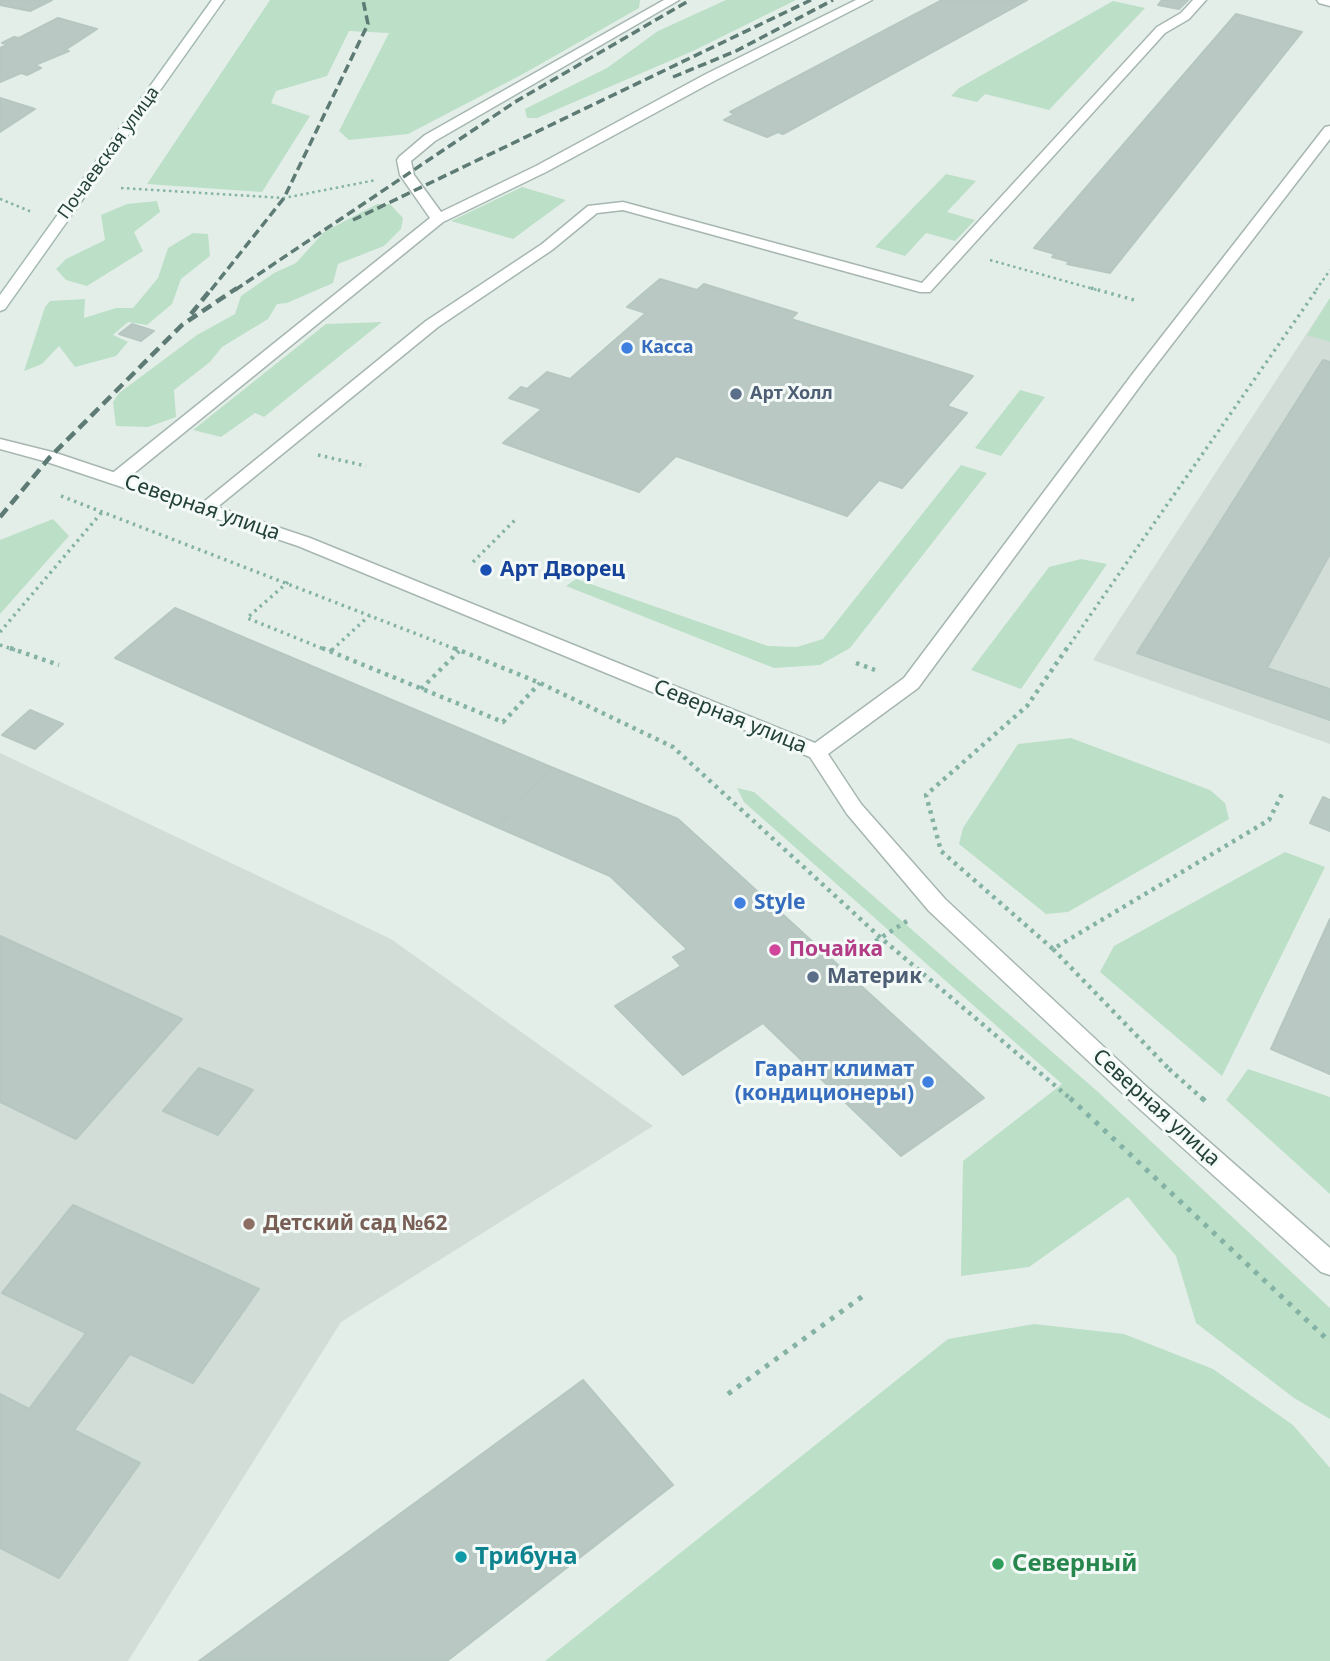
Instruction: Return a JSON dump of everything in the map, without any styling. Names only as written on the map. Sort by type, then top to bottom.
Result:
[{"type":"street","name":"Почаевская улица","points":[[0,306],[218,0]]},
{"type":"street","points":[[438,219],[407,175],[404,160],[430,138],[673,0]]},
{"type":"street","points":[[116,479],[438,219],[541,169],[711,77],[866,0]]},
{"type":"street","points":[[204,509],[432,324],[547,247],[593,209],[623,206],[925,289],[1161,30],[1185,16],[1200,0]]},
{"type":"street","points":[[1323,0],[1330,2]]},
{"type":"street","points":[[817,752],[911,683],[1140,374],[1330,131]]},
{"type":"street","name":"Северная улица","points":[[0,444],[116,479],[304,542],[817,752],[854,809],[937,905],[1141,1096],[1330,1264]]},
{"type":"path","points":[[85,186],[284,198],[372,182],[405,169]]},
{"type":"path","points":[[959,252],[1138,301]]},
{"type":"path","points":[[1141,1096],[1169,1069],[1053,949],[941,851],[926,794],[1027,706],[1330,270]]},
{"type":"path","points":[[53,493],[540,682],[673,747],[881,938],[1102,1126],[1330,1342]]},
{"type":"path","points":[[0,632],[102,512]]},
{"type":"path","points":[[473,562],[515,520]]},
{"type":"path","points":[[288,582],[247,618],[503,722],[540,682]]},
{"type":"path","points":[[330,652],[370,615]]},
{"type":"path","points":[[0,645],[59,665]]},
{"type":"path","points":[[421,689],[459,651]]},
{"type":"path","points":[[1053,949],[1269,820],[1282,794]]},
{"type":"path","points":[[855,955],[909,920]]},
{"type":"path","points":[[728,1394],[867,1293]]},
{"type":"shaded area","points":[[1330,298],[1330,744],[1093,660]]},
{"type":"shaded area","name":"Детский сад №62","points":[[0,753],[391,939],[653,1126],[341,1322],[128,1661],[0,1661]]},
{"type":"green space","points":[[270,0],[640,0],[639,8],[523,74],[408,134],[349,140],[339,131],[389,33],[349,31],[327,76],[276,91],[271,103],[310,116],[262,192],[147,184]]},
{"type":"green space","points":[[726,0],[796,0],[693,51],[537,118],[527,118],[525,109],[607,68],[658,31]]},
{"type":"green space","points":[[1113,1],[1145,8],[1049,110],[985,94],[977,102],[951,96],[959,88]]},
{"type":"green space","points":[[946,174],[976,181],[947,212],[975,220],[955,241],[926,233],[905,256],[875,247]]},
{"type":"green space","points":[[522,187],[566,200],[513,239],[451,221]]},
{"type":"green space","points":[[157,201],[160,212],[134,232],[143,251],[87,286],[66,280],[56,269],[66,259],[105,240],[101,215],[127,204]]},
{"type":"green space","points":[[377,204],[390,204],[403,218],[401,229],[384,246],[338,264],[333,283],[287,303],[277,304],[268,319],[222,347],[210,362],[174,390],[176,417],[148,427],[116,426],[113,402],[119,393],[197,335],[235,314],[241,296],[274,273],[296,263],[324,232]]},
{"type":"green space","points":[[193,233],[208,234],[210,256],[181,279],[172,304],[147,325],[128,322],[113,335],[128,342],[116,356],[75,367],[59,346],[42,364],[24,371],[45,307],[50,301],[85,299],[84,318],[116,308],[133,308],[158,278],[168,248]]},
{"type":"green space","points":[[1330,298],[1330,342],[1307,335]]},
{"type":"green space","points":[[382,322],[264,417],[255,413],[221,437],[193,430],[326,324]]},
{"type":"green space","points":[[1020,390],[1045,397],[1001,456],[975,448]]},
{"type":"green space","points":[[961,465],[987,473],[850,648],[820,665],[774,668],[566,586],[576,579],[768,646],[797,647],[823,639]]},
{"type":"green space","points":[[53,519],[69,536],[0,614],[0,540]]},
{"type":"green space","points":[[1081,559],[1107,564],[1021,689],[971,670],[1049,567]]},
{"type":"green space","points":[[1071,738],[1210,790],[1225,803],[1229,819],[1068,912],[1046,914],[959,844],[963,828],[1018,744]]},
{"type":"green space","points":[[737,788],[754,792],[1097,1091],[1330,1308],[1330,1419],[1294,1398],[1196,1323],[1176,1256],[1128,1197],[1029,1267],[961,1276],[963,1161],[1062,1084],[744,802]]},
{"type":"green space","points":[[1285,852],[1325,867],[1222,1076],[1100,972],[1114,946]]},
{"type":"green space","points":[[1248,1069],[1330,1097],[1330,1194],[1226,1100]]},
{"type":"green space","name":"Северный","points":[[1034,1324],[1124,1334],[1213,1369],[1293,1425],[1330,1468],[1330,1661],[545,1661],[948,1339]]},
{"type":"building","points":[[0,0],[52,0],[30,11],[0,5]]},
{"type":"building","points":[[942,0],[1027,0],[783,134],[778,132],[767,137],[724,120],[735,114],[730,112]]},
{"type":"building","points":[[1162,0],[1188,0],[1179,9],[1158,5]]},
{"type":"building","points":[[1236,14],[1302,32],[1110,273],[1067,264],[1070,262],[1052,257],[1055,254],[1034,248]]},
{"type":"building","points":[[58,18],[97,29],[65,50],[69,51],[35,65],[41,68],[27,75],[21,73],[0,82],[0,48],[8,44],[2,43],[14,37],[19,38]]},
{"type":"building","points":[[0,98],[35,109],[0,132]]},
{"type":"building","name":"Арт Холл","points":[[660,279],[697,290],[704,284],[797,313],[791,319],[973,376],[947,406],[967,413],[902,488],[879,480],[847,516],[676,456],[639,492],[503,443],[542,409],[509,398],[521,387],[527,389],[547,372],[570,379],[646,313],[627,307]]},
{"type":"building","points":[[132,324],[154,331],[141,341],[119,334]]},
{"type":"building","points":[[1323,360],[1330,362],[1330,554],[1267,668],[1330,689],[1330,720],[1137,653]]},
{"type":"building","points":[[175,608],[551,767],[497,827],[115,658]]},
{"type":"building","points":[[30,710],[63,724],[35,749],[2,735]]},
{"type":"building","points":[[551,767],[678,819],[984,1098],[901,1156],[763,1023],[683,1075],[615,1006],[681,966],[673,957],[687,949],[610,876],[497,827]]},
{"type":"building","points":[[1323,797],[1330,800],[1330,831],[1310,823]]},
{"type":"building","points":[[1330,919],[1330,1074],[1271,1049]]},
{"type":"building","points":[[0,936],[182,1019],[76,1139],[0,1102]]},
{"type":"building","points":[[199,1068],[253,1090],[218,1135],[163,1111]]},
{"type":"building","points":[[73,1205],[259,1289],[193,1383],[130,1354],[74,1430],[140,1463],[59,1578],[0,1548],[0,1394],[29,1409],[86,1333],[2,1293]]},
{"type":"building","name":"Трибуна","points":[[583,1380],[673,1485],[447,1661],[199,1661]]},
{"type":"railway","points":[[211,290],[284,198],[368,24],[363,0]]},
{"type":"railway","points":[[235,290],[515,102],[690,0]]},
{"type":"railway","points":[[353,220],[811,0]]},
{"type":"railway","points":[[673,77],[736,51],[833,0]]},
{"type":"railway","points":[[191,314],[212,288]]},
{"type":"railway","points":[[0,517],[50,457],[182,325],[237,288]]},
{"type":"place","name":"Касса","points":[[627,348]]},
{"type":"place","name":"Арт Холл","points":[[736,394]]},
{"type":"place","name":"Арт Дворец","points":[[486,570]]},
{"type":"place","name":"Style","points":[[740,903]]},
{"type":"place","name":"Почайка","points":[[775,950]]},
{"type":"place","name":"Материк","points":[[813,977]]},
{"type":"place","name":"Гарант климат (кондиционеры)","points":[[928,1082]]},
{"type":"place","name":"Детский сад №62","points":[[249,1224]]},
{"type":"place","name":"Трибуна","points":[[461,1557]]},
{"type":"place","name":"Северный","points":[[998,1564]]}]
